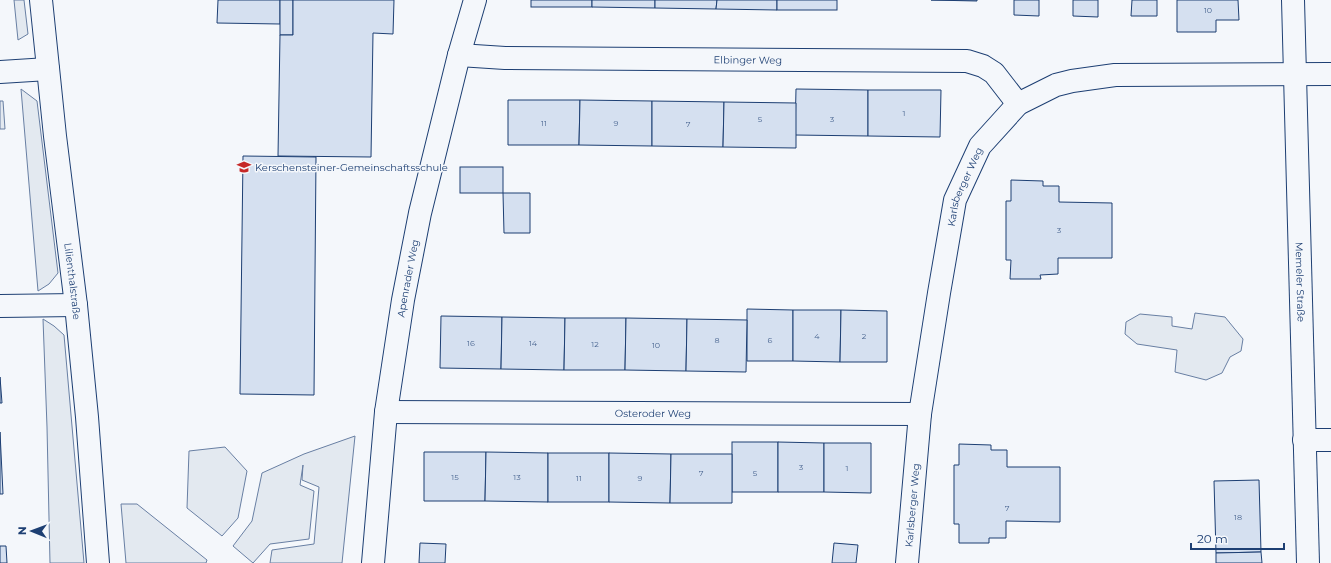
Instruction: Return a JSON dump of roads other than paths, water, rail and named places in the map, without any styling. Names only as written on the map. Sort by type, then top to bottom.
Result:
[{"type":"street","name":"Lilienthalstraße","points":[[41,0],[76,305],[87,417],[98,563]]},
{"type":"street","name":"Apenrader Weg","points":[[373,563],[386,412],[403,300],[420,213],[475,0]]},
{"type":"street","name":"Memeler Straße","points":[[1292,0],[1308,563]]},
{"type":"street","name":"Elbinger Weg","points":[[460,55],[505,58],[967,61],[983,66],[994,73],[1018,104]]},
{"type":"street","points":[[0,72],[48,68]]},
{"type":"street","name":"Karlsberger Weg","points":[[907,563],[920,414],[938,293],[955,200],[980,146],[1018,104],[1056,86],[1072,81],[1115,75],[1331,74]]},
{"type":"street","points":[[0,306],[76,305]]},
{"type":"street","name":"Osteroder Weg","points":[[386,412],[920,414]]},
{"type":"street","points":[[1304,440],[1331,440]]},
{"type":"place","name":"Kerschensteiner-Gemeinschaftsschule","points":[[244,167]]}]
